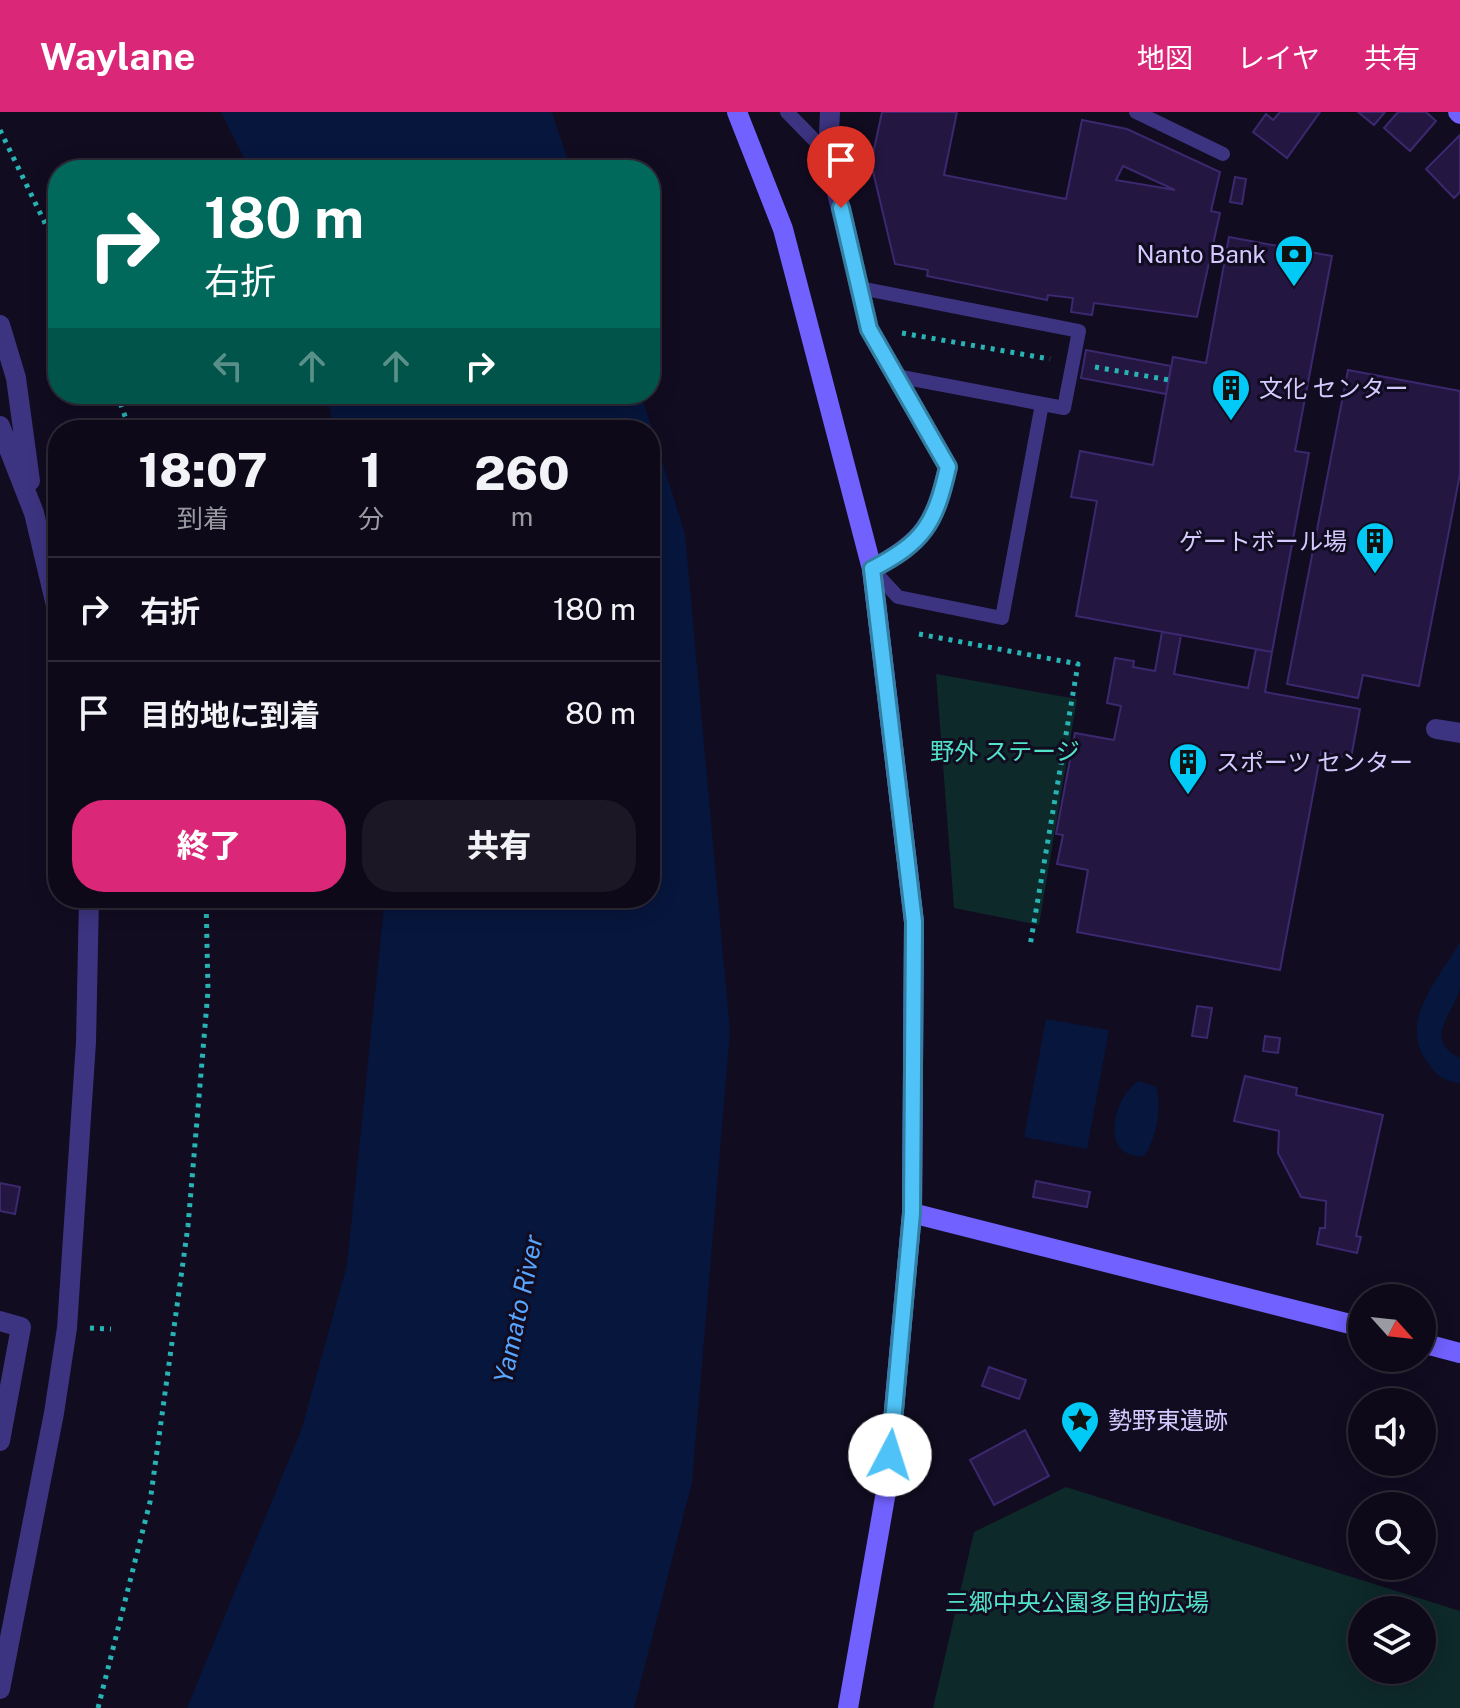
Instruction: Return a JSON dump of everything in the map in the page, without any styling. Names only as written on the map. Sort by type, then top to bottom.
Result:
[{"type":"street","points":[[737,112],[783,229],[872,569],[914,922],[912,1213],[887,1486],[848,1708]]},
{"type":"street","points":[[830,112],[828,154],[869,329],[948,467],[938,509],[907,551],[872,569]]},
{"type":"street","points":[[0,325],[16,378],[34,513],[48,572]]},
{"type":"street","points":[[0,426],[34,513]]},
{"type":"street","points":[[1436,729],[1460,733]]},
{"type":"street","points":[[0,1689],[54,1413],[67,1328],[86,1042],[89,908]]},
{"type":"street","points":[[912,1213],[1348,1323]]},
{"type":"street","points":[[0,1321],[21,1327],[0,1441]]},
{"type":"street","points":[[1436,1347],[1460,1353]]},
{"type":"lane","points":[[787,112],[828,154]]},
{"type":"lane","points":[[1136,112],[1223,154]]},
{"type":"lane","points":[[860,288],[1079,331],[1064,408],[896,376]]},
{"type":"lane","points":[[872,569],[898,597],[1002,618],[1042,404]]},
{"type":"path","points":[[0,130],[48,229]]},
{"type":"path","points":[[893,331],[1169,380]]},
{"type":"path","points":[[919,634],[1078,664],[1030,946]]},
{"type":"path","points":[[98,1708],[150,1502],[188,1226],[208,991],[206,908]]},
{"type":"green space","name":"野外 ステージ","points":[[936,674],[1077,699],[1039,925],[954,908]]},
{"type":"green space","name":"三郷中央公園多目的広場","points":[[1066,1487],[1348,1576],[1348,1580],[1362,1580],[1412,1596],[1348,1596],[1348,1684],[1436,1684],[1436,1603],[1460,1611],[1460,1708],[933,1708],[974,1532]]},
{"type":"water","points":[[221,112],[552,112],[568,160],[245,160]]},
{"type":"water","points":[[328,404],[644,404],[649,420],[332,420]]},
{"type":"water","name":"Yamato River","points":[[660,454],[685,534],[730,1032],[692,1482],[634,1708],[187,1708],[302,1428],[347,1265],[384,908],[660,908]]},
{"type":"water","points":[[1460,942],[1460,987],[1441,1034],[1448,1051],[1460,1058],[1460,1084],[1433,1070],[1419,1045],[1417,1029],[1425,999]]},
{"type":"water","points":[[1046,1019],[1109,1030],[1087,1149],[1024,1137]]},
{"type":"water","points":[[1139,1081],[1156,1087],[1158,1104],[1155,1132],[1144,1156],[1129,1154],[1120,1148],[1114,1125],[1123,1099]]},
{"type":"building","points":[[882,112],[957,112],[944,175],[1066,199],[1082,120],[1127,129],[1220,172],[1211,211],[1220,213],[1197,317],[1094,303],[1092,315],[1071,312],[1073,298],[1048,295],[1047,300],[927,276],[928,270],[895,264],[871,163]],"holes":[[[1123,166],[1175,190],[1116,180]]]},
{"type":"building","points":[[1280,112],[1320,112],[1287,158],[1253,132],[1266,114],[1273,120]]},
{"type":"building","points":[[1358,112],[1385,112],[1374,125]]},
{"type":"building","points":[[1398,112],[1426,112],[1436,121],[1410,151],[1384,128]]},
{"type":"building","points":[[1460,135],[1460,192],[1454,198],[1426,169]]},
{"type":"building","points":[[1235,177],[1246,179],[1242,204],[1230,202]]},
{"type":"building","name":"文化 センター","points":[[1229,237],[1332,256],[1295,451],[1309,453],[1272,652],[1076,616],[1097,501],[1071,497],[1080,451],[1153,465],[1173,357],[1206,363]]},
{"type":"building","points":[[1086,350],[1171,366],[1166,394],[1081,378]]},
{"type":"building","name":"ゲートボール場","points":[[1348,370],[1460,391],[1460,474],[1419,686],[1363,675],[1358,698],[1287,684]]},
{"type":"building","name":"スポーツ センター","points":[[1162,632],[1181,635],[1174,674],[1248,688],[1256,649],[1272,652],[1265,692],[1360,709],[1351,758],[1321,752],[1280,970],[1077,932],[1088,870],[1057,864],[1063,835],[1056,834],[1075,733],[1114,740],[1121,706],[1107,703],[1115,658],[1134,661],[1133,667],[1155,671]]},
{"type":"building","points":[[1197,1006],[1212,1008],[1207,1038],[1192,1036]]},
{"type":"building","points":[[1265,1036],[1280,1038],[1278,1053],[1263,1051]]},
{"type":"building","points":[[1245,1076],[1297,1088],[1296,1095],[1383,1115],[1356,1236],[1361,1237],[1357,1253],[1317,1244],[1320,1228],[1325,1228],[1326,1201],[1301,1197],[1278,1153],[1279,1131],[1234,1121]]},
{"type":"building","points":[[1036,1181],[1090,1192],[1087,1207],[1033,1197]]},
{"type":"building","points":[[0,1183],[20,1187],[15,1214],[0,1211]]},
{"type":"building","points":[[989,1367],[1026,1380],[1019,1399],[982,1386]]},
{"type":"building","points":[[1025,1430],[1049,1476],[994,1505],[970,1460]]},
{"type":"place","name":"Nanto Bank","points":[[1294,288]]},
{"type":"place","name":"文化 センター","points":[[1231,422]]},
{"type":"place","name":"ゲートボール場","points":[[1375,575]]},
{"type":"place","name":"スポーツ センター","points":[[1188,796]]},
{"type":"place","name":"勢野東遺跡","points":[[1080,1454]]},
{"type":"route","points":[[841,208],[869,329],[948,467],[938,509],[907,551],[872,569],[914,922],[912,1213],[890,1455]]}]
